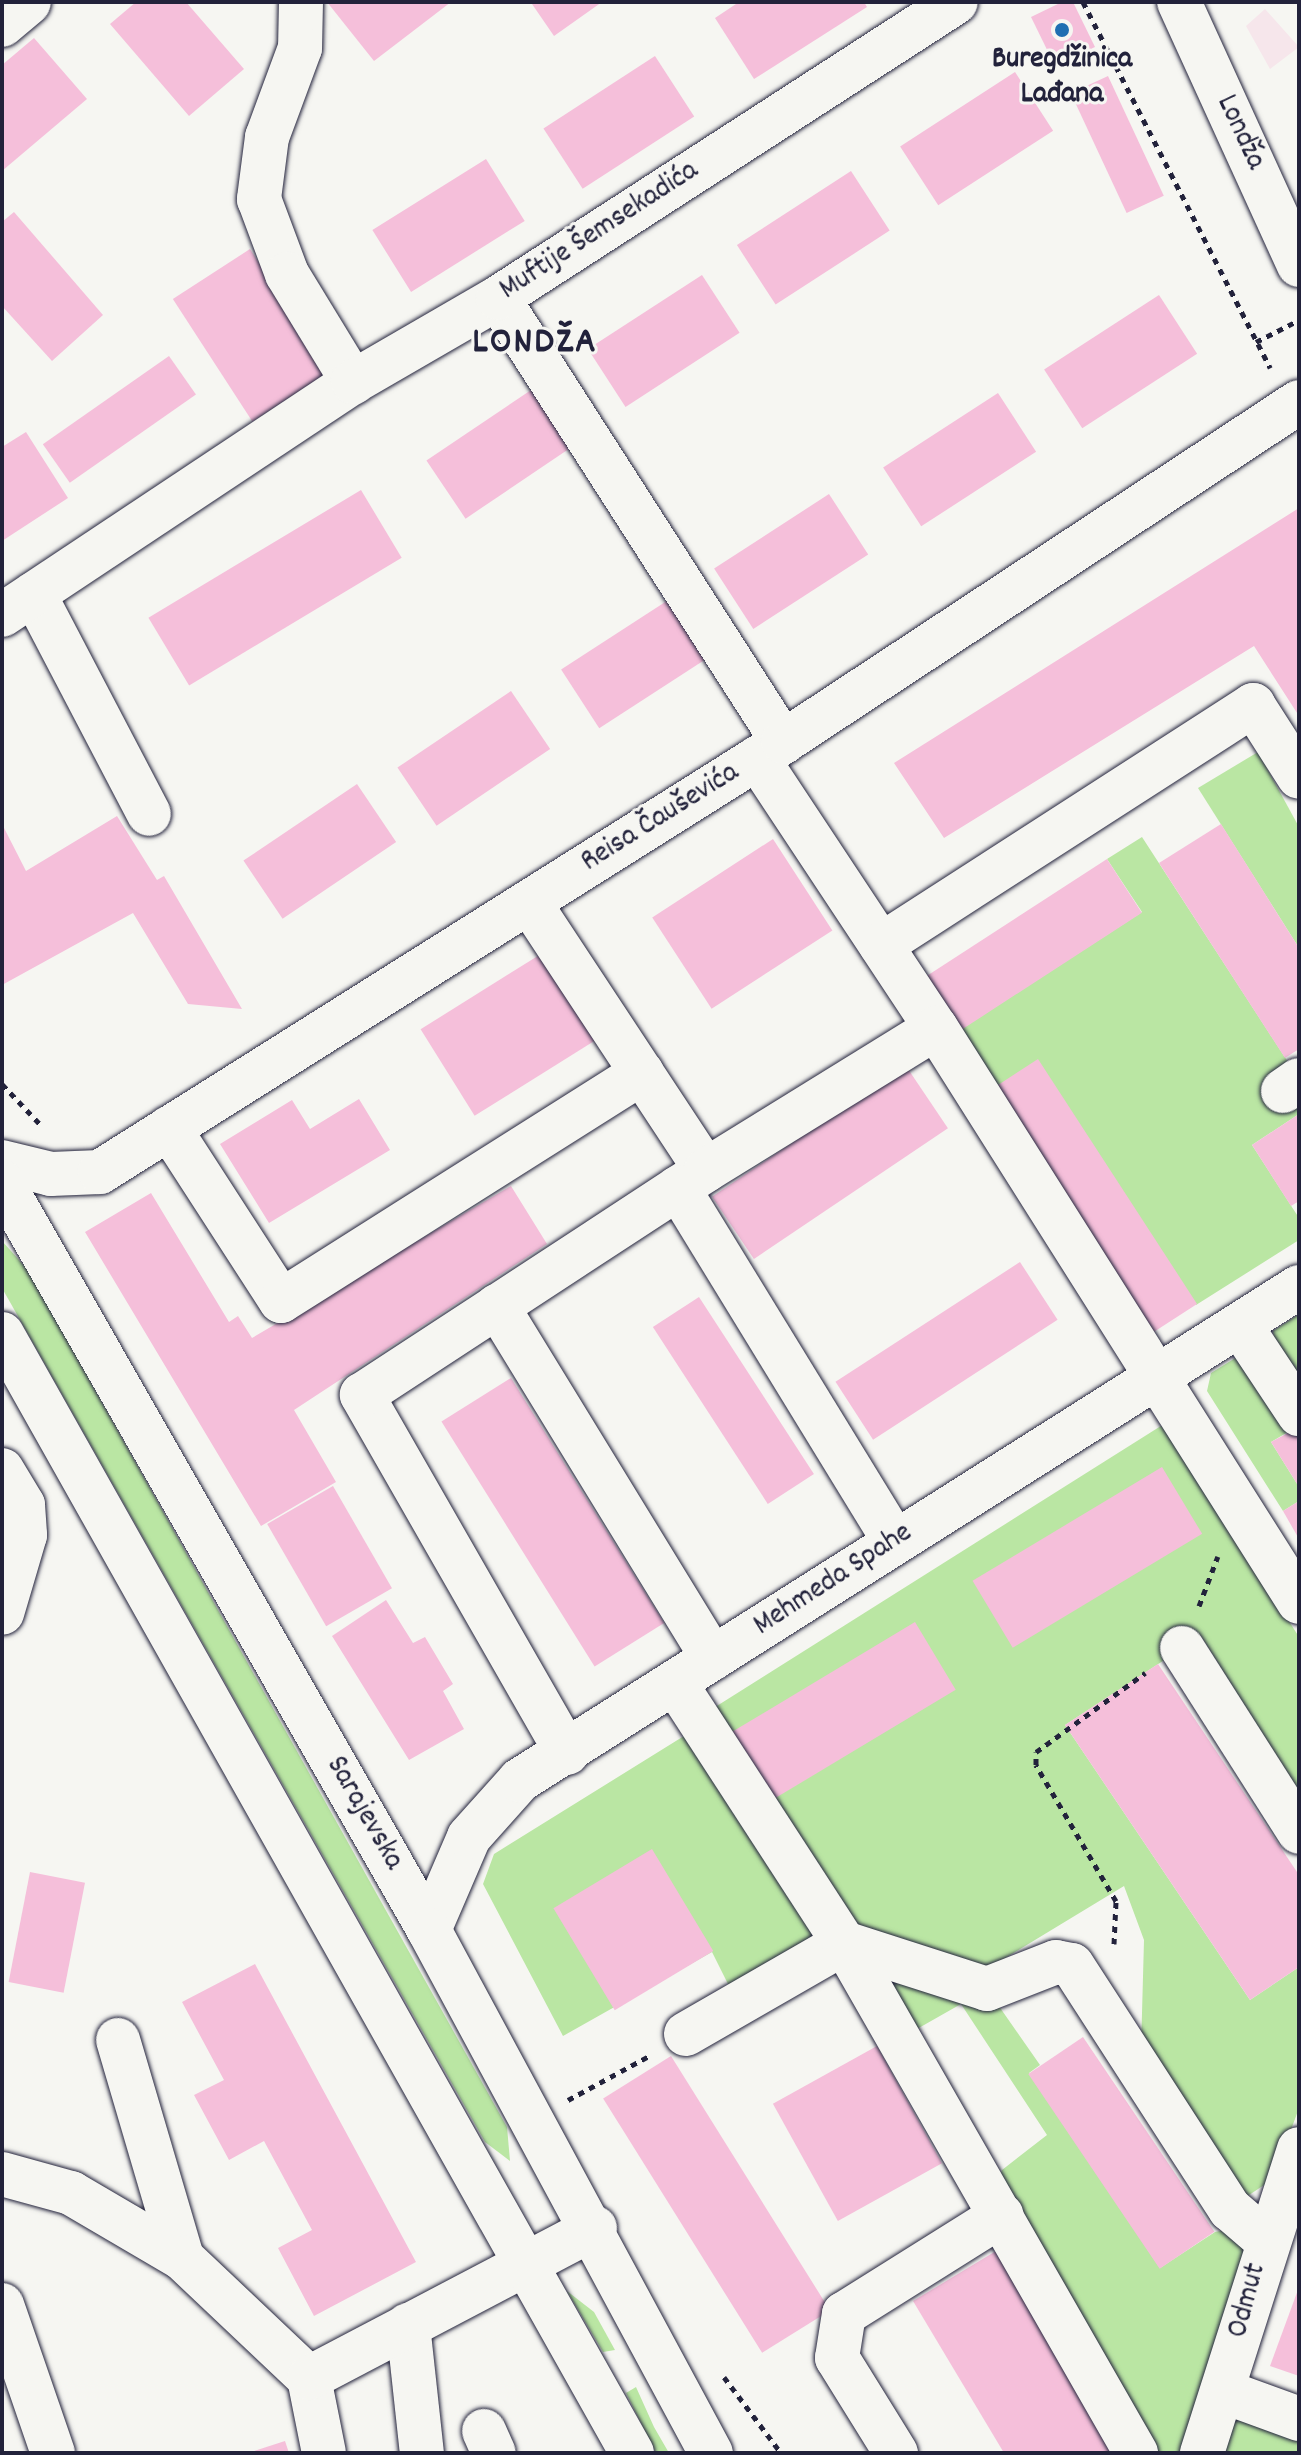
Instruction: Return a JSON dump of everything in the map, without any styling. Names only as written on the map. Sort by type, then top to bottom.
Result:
[{"type":"street","points":[[2,25],[29,2]]},
{"type":"street","points":[[301,2],[300,48],[267,137],[259,199],[287,274],[353,382]]},
{"type":"street","name":"Muftije Šemsekadića","points":[[18,605],[353,382],[498,298],[956,2]]},
{"type":"street","name":"Londža","points":[[1179,2],[1299,265]]},
{"type":"street","points":[[498,298],[770,750],[881,945],[1299,1602]]},
{"type":"street","name":"Reisa Čauševića","points":[[2,1162],[51,1174],[100,1172],[770,750],[1295,404]]},
{"type":"street","points":[[18,605],[149,814]]},
{"type":"street","points":[[881,945],[1253,705],[1299,777]]},
{"type":"street","points":[[529,902],[642,1073],[692,1179],[895,1542]]},
{"type":"street","points":[[567,1753],[362,1395],[692,1179],[936,1028]]},
{"type":"street","points":[[169,1128],[281,1301],[642,1073]]},
{"type":"street","name":"Sarajevska","points":[[2,1182],[429,1930],[595,2228],[711,2453]]},
{"type":"street","name":"Mehmeda Spahe","points":[[429,1930],[469,1837],[520,1780],[1299,1287]]},
{"type":"street","points":[[497,1306],[713,1658]]},
{"type":"street","points":[[1240,1325],[1299,1414]]},
{"type":"street","points":[[2,1334],[632,2453]]},
{"type":"street","points":[[2,1470],[23,1505],[25,1535],[2,1613]]},
{"type":"street","points":[[1182,1648],[1299,1832]]},
{"type":"street","points":[[675,1683],[844,1943],[1136,2453]]},
{"type":"street","points":[[668,2044],[844,1943],[987,1989],[1056,1962],[1072,1965],[1230,2209],[1265,2239]]},
{"type":"street","points":[[118,2040],[182,2258]]},
{"type":"street","name":"Odmut","points":[[1195,2447],[1225,2392],[1265,2239],[1299,2149]]},
{"type":"street","points":[[2,2174],[71,2193],[182,2258],[309,2378],[324,2453]]},
{"type":"street","points":[[896,2453],[837,2358],[844,2314],[1002,2215]]},
{"type":"street","points":[[309,2378],[595,2228]]},
{"type":"street","points":[[2,2305],[53,2453]]},
{"type":"street","points":[[408,2325],[422,2453]]},
{"type":"street","points":[[1225,2392],[1299,2419]]},
{"type":"path","points":[[1083,2],[1183,186],[1256,342],[1295,404]]},
{"type":"path","points":[[1256,342],[1299,320]]},
{"type":"path","points":[[1100,2007],[1112,1976],[1116,1901],[1036,1765],[1036,1752],[1182,1648],[1237,1507]]},
{"type":"path","points":[[564,2102],[668,2044]]},
{"type":"path","points":[[556,2089],[571,2115]]},
{"type":"path","points":[[716,2364],[781,2453]]},
{"type":"shaded area","points":[[1265,9],[1299,47],[1270,69],[1246,26]]},
{"type":"green space","points":[[1258,752],[1299,827],[1299,948],[1198,788]]},
{"type":"green space","points":[[1142,837],[1299,1079],[1299,1114],[1252,1145],[1299,1218],[1299,1240],[1196,1305],[988,1091],[952,1035],[1142,912],[1107,859]]},
{"type":"green space","points":[[2,1241],[28,1270],[507,2127],[510,2161],[485,2142],[2,1288]]},
{"type":"green space","points":[[1299,1314],[1299,1393],[1276,1353],[1273,1331]]},
{"type":"green space","points":[[1245,1352],[1293,1429],[1271,1442],[1299,1487],[1299,1501],[1283,1511],[1207,1391],[1211,1373]]},
{"type":"green space","points":[[1164,1424],[1299,1637],[1299,1793],[1201,1636],[1065,1725],[1250,2000],[1299,1967],[1299,2108],[1273,2179],[1246,2197],[1141,2050],[1144,1940],[1124,1886],[974,1977],[847,1923],[712,1709]]},
{"type":"green space","points":[[692,1731],[822,1949],[736,2000],[712,1952],[563,2036],[483,1884],[494,1854]]},
{"type":"green space","points":[[880,1972],[987,1989],[1040,2065],[1029,2073],[1160,2268],[1215,2232],[1245,2226],[1265,2239],[1225,2392],[1299,2419],[1299,2453],[1202,2453],[1207,2437],[1175,2453],[1136,2453],[996,2184],[1002,2170],[1047,2135],[961,2004],[917,2029]]},
{"type":"green space","points":[[567,2291],[594,2312],[615,2350],[603,2352]]},
{"type":"green space","points":[[636,2387],[669,2453],[656,2453],[626,2393]]},
{"type":"building","points":[[136,2],[186,2],[244,69],[189,116],[110,24]]},
{"type":"building","points":[[327,2],[451,2],[374,61]]},
{"type":"building","points":[[535,2],[602,2],[554,36],[532,4]]},
{"type":"building","points":[[739,2],[864,2],[867,7],[754,79],[715,18]]},
{"type":"building","points":[[1062,2],[1073,2],[1095,47],[1055,66],[1031,17]]},
{"type":"building","points":[[34,38],[87,99],[2,171],[2,65]]},
{"type":"building","points":[[655,56],[694,116],[583,189],[543,128]]},
{"type":"building","points":[[1015,72],[1053,131],[938,205],[900,147]]},
{"type":"building","points":[[1108,76],[1164,196],[1127,213],[1071,93]]},
{"type":"building","points":[[486,159],[525,221],[411,292],[372,230]]},
{"type":"building","points":[[851,171],[890,231],[776,305],[737,245]]},
{"type":"building","points":[[14,212],[103,315],[52,361],[2,306],[2,222]]},
{"type":"building","points":[[250,249],[330,371],[252,422],[173,299]]},
{"type":"building","points":[[702,275],[740,333],[626,407],[588,349]]},
{"type":"building","points":[[1159,295],[1197,354],[1082,428],[1044,370]]},
{"type":"building","points":[[169,356],[196,395],[70,483],[43,444]]},
{"type":"building","points":[[540,384],[579,442],[466,519],[426,461]]},
{"type":"building","points":[[998,393],[1036,452],[921,526],[883,468]]},
{"type":"building","points":[[26,432],[68,498],[2,541],[2,447]]},
{"type":"building","points":[[361,490],[402,558],[189,685],[148,618]]},
{"type":"building","points":[[829,494],[868,554],[753,629],[714,569]]},
{"type":"building","points":[[1299,508],[1299,716],[1254,646],[944,838],[894,763]]},
{"type":"building","points":[[676,595],[714,654],[599,728],[561,670]]},
{"type":"building","points":[[511,691],[550,749],[437,826],[397,768]]},
{"type":"building","points":[[357,784],[396,842],[283,919],[243,861]]},
{"type":"building","points":[[117,816],[157,880],[164,876],[242,1009],[188,1004],[133,913],[2,985],[2,824],[26,871]]},
{"type":"building","points":[[1221,824],[1299,948],[1299,1049],[1285,1058],[1159,863]]},
{"type":"building","points":[[773,839],[832,930],[712,1009],[652,917]]},
{"type":"building","points":[[1107,859],[1142,913],[952,1036],[917,982]]},
{"type":"building","points":[[541,954],[595,1041],[475,1116],[421,1029]]},
{"type":"building","points":[[1038,1059],[1197,1304],[1148,1336],[989,1091]]},
{"type":"building","points":[[906,1066],[948,1128],[754,1259],[712,1197]]},
{"type":"building","points":[[359,1099],[390,1150],[269,1223],[220,1144],[292,1100],[310,1129]]},
{"type":"building","points":[[1299,1114],[1299,1201],[1291,1206],[1252,1145]]},
{"type":"building","points":[[511,1186],[547,1244],[294,1410],[336,1482],[261,1526],[85,1232],[151,1193],[229,1322],[238,1316],[252,1338]]},
{"type":"building","points":[[1020,1262],[1058,1320],[873,1440],[835,1382]]},
{"type":"building","points":[[699,1297],[814,1474],[768,1504],[653,1327]]},
{"type":"building","points":[[511,1378],[664,1623],[595,1667],[441,1421]]},
{"type":"building","points":[[1299,1427],[1299,1487],[1271,1442]]},
{"type":"building","points":[[1162,1467],[1202,1534],[1013,1648],[973,1581]]},
{"type":"building","points":[[333,1486],[392,1588],[326,1626],[267,1524]]},
{"type":"building","points":[[1299,1501],[1299,1539],[1283,1511]]},
{"type":"building","points":[[386,1600],[413,1643],[425,1637],[453,1684],[443,1691],[464,1729],[409,1760],[332,1636]]},
{"type":"building","points":[[915,1622],[956,1690],[765,1804],[725,1736]]},
{"type":"building","points":[[1158,1664],[1299,1875],[1299,1967],[1250,2000],[1065,1725]]},
{"type":"building","points":[[652,1849],[713,1951],[615,2010],[553,1908]]},
{"type":"building","points":[[30,1872],[85,1883],[64,1993],[9,1982]]},
{"type":"building","points":[[255,1964],[416,2262],[314,2316],[278,2248],[312,2230],[264,2141],[229,2160],[194,2095],[224,2080],[182,2002]]},
{"type":"building","points":[[1083,2037],[1214,2232],[1160,2269],[1028,2074]]},
{"type":"building","points":[[877,2046],[942,2163],[838,2221],[773,2104]]},
{"type":"building","points":[[671,2056],[830,2310],[762,2353],[603,2098]]},
{"type":"building","points":[[1001,2248],[1123,2453],[1004,2453],[913,2301]]},
{"type":"building","points":[[1299,2287],[1299,2376],[1270,2366]]},
{"type":"building","points":[[285,2441],[289,2453],[251,2453],[251,2452]]},
{"type":"place","name":"Buregdžinica Lađana","points":[[1062,30]]},
{"type":"district","name":"LONDŽA","points":[[535,344]]}]
